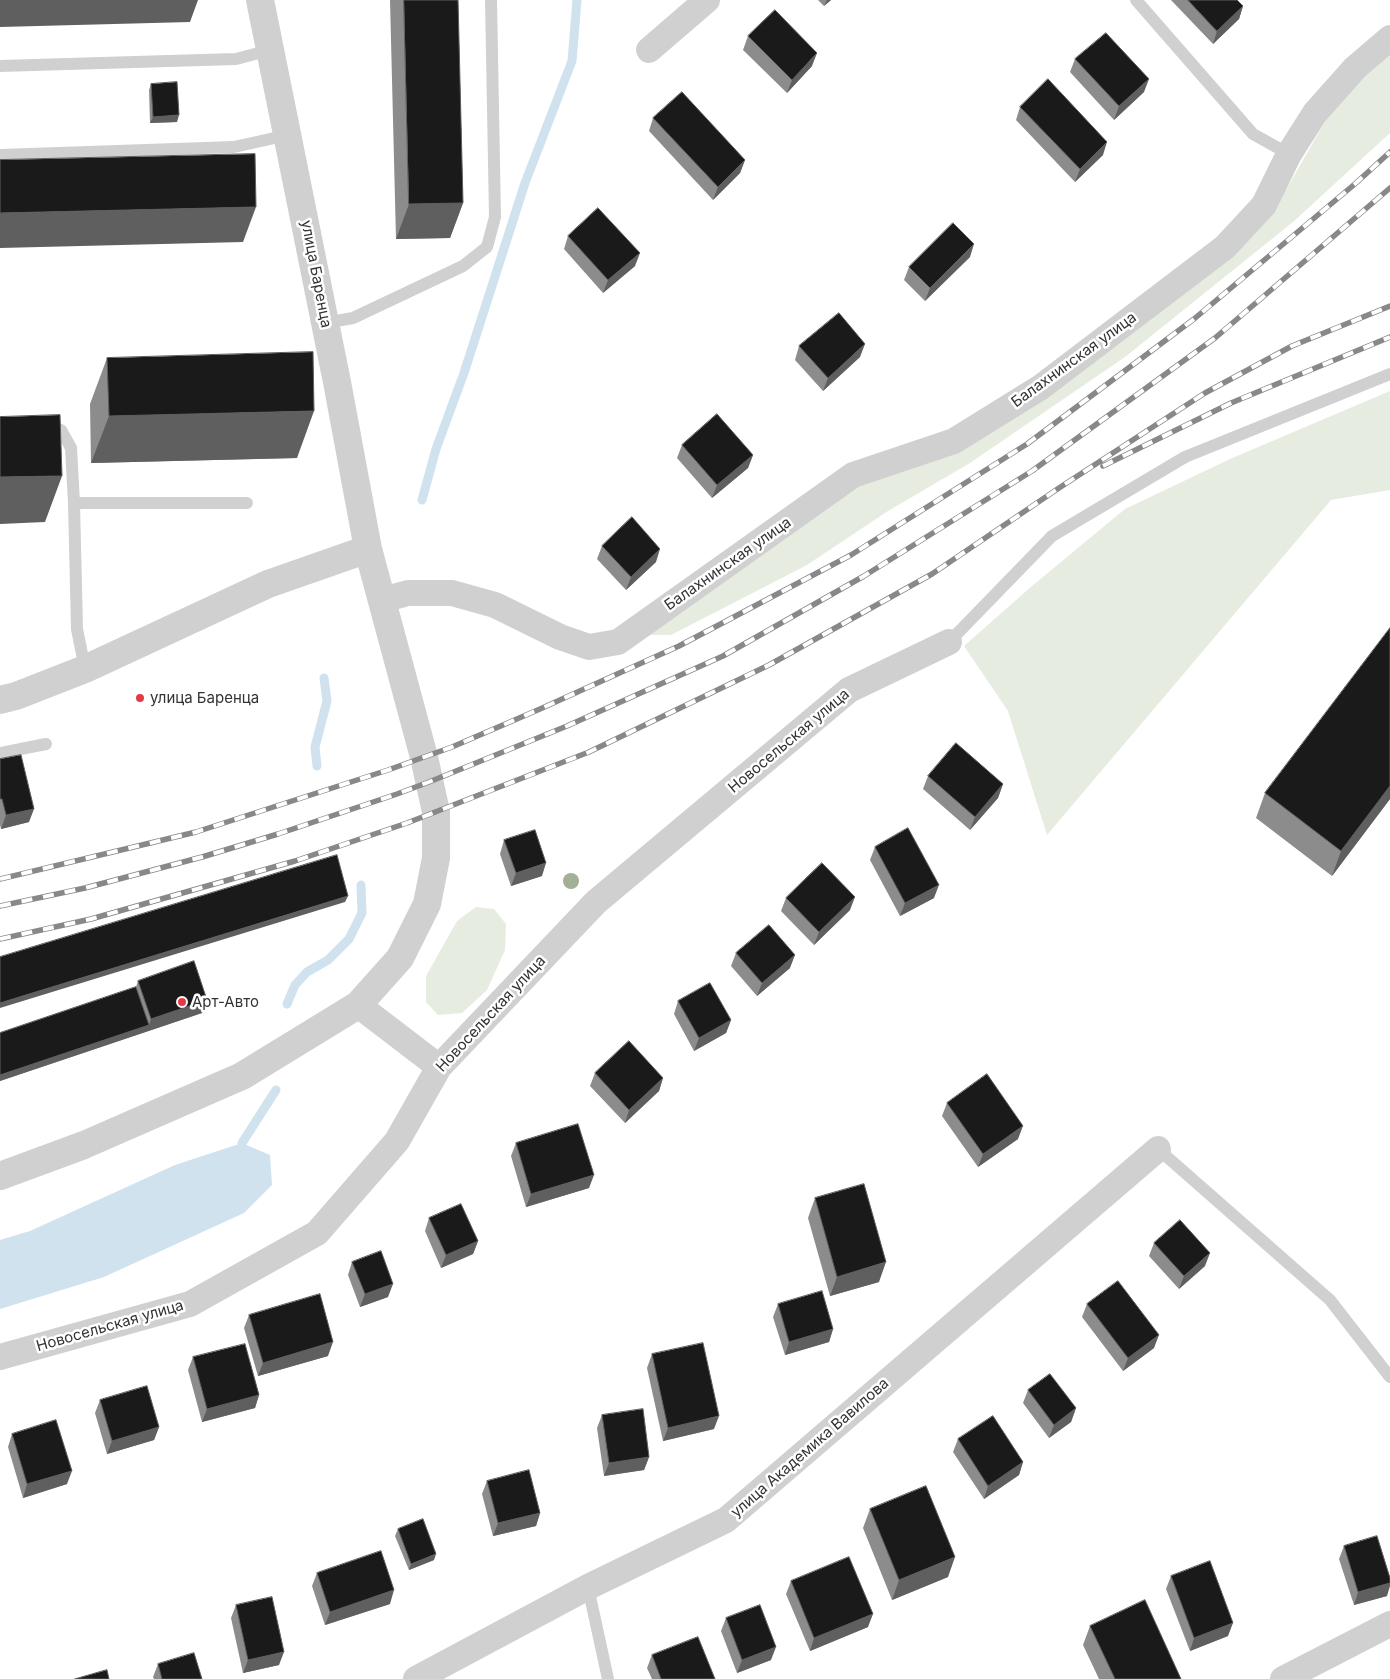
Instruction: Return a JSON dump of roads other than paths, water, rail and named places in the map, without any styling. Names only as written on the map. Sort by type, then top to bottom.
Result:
[{"type":"street","name":"улица Баренца","points":[[0,1176],[84,1145],[242,1076],[358,1005],[400,958],[427,904],[436,858],[436,812],[430,782],[368,549],[260,0]]},
{"type":"street","points":[[649,50],[707,0]]},
{"type":"street","name":"Балахнинская улица","points":[[382,600],[408,592],[452,593],[495,605],[560,637],[589,647],[618,642],[853,475],[954,441],[1041,387],[1225,247],[1264,205],[1289,154],[1315,114],[1355,68],[1390,38]]},
{"type":"street","points":[[0,700],[16,696],[85,669],[268,584],[368,549]]},
{"type":"street","name":"Новосельская улица","points":[[0,1357],[190,1304],[317,1233],[397,1141],[439,1067],[596,902],[849,690],[949,642]]},
{"type":"street","points":[[358,1005],[439,1067]]},
{"type":"street","name":"улица Академика Вавилова","points":[[416,1679],[588,1587],[726,1520],[1158,1149]]},
{"type":"street","points":[[1283,1679],[1390,1624]]},
{"type":"lane","points":[[325,323],[353,318],[463,266],[486,247],[495,217],[491,0]]},
{"type":"lane","points":[[1136,0],[1253,134],[1289,154]]},
{"type":"lane","points":[[0,66],[236,59],[270,50]]},
{"type":"lane","points":[[0,155],[234,148],[288,135]]},
{"type":"lane","points":[[949,642],[1052,536],[1185,457],[1390,374]]},
{"type":"lane","points":[[30,422],[39,422],[61,430],[71,448],[77,629],[85,669]]},
{"type":"lane","points":[[74,503],[246,502]]},
{"type":"lane","points":[[0,754],[46,744]]},
{"type":"lane","points":[[1158,1149],[1330,1300],[1390,1377]]},
{"type":"lane","points":[[588,1587],[608,1679]]},
{"type":"water","points":[[242,1143],[270,1155],[272,1185],[244,1213],[104,1277],[0,1309],[0,1240],[30,1231],[175,1165]]},
{"type":"waterway","points":[[422,500],[436,449],[464,373],[525,183],[572,61],[577,0]]},
{"type":"waterway","points":[[317,766],[315,747],[327,701],[324,678]]},
{"type":"waterway","points":[[287,1004],[295,985],[307,972],[328,960],[349,939],[362,913],[361,885]]},
{"type":"waterway","points":[[242,1143],[276,1090]]},
{"type":"railway","points":[[0,879],[196,832],[388,770],[452,747],[679,646],[851,555],[1027,444],[1194,319],[1356,183],[1390,152]]},
{"type":"railway","points":[[0,906],[85,888],[202,857],[397,794],[567,726],[723,656],[864,576],[1032,471],[1215,338],[1390,188]]},
{"type":"railway","points":[[0,939],[91,919],[295,861],[407,823],[589,752],[769,665],[932,574],[1205,393],[1292,346],[1390,306]]},
{"type":"railway","points":[[1103,466],[1231,403],[1390,337]]},
{"type":"place","name":"улица Баренца","points":[[140,698]]},
{"type":"place","name":"Арт-Авто","points":[[182,1002]]}]
